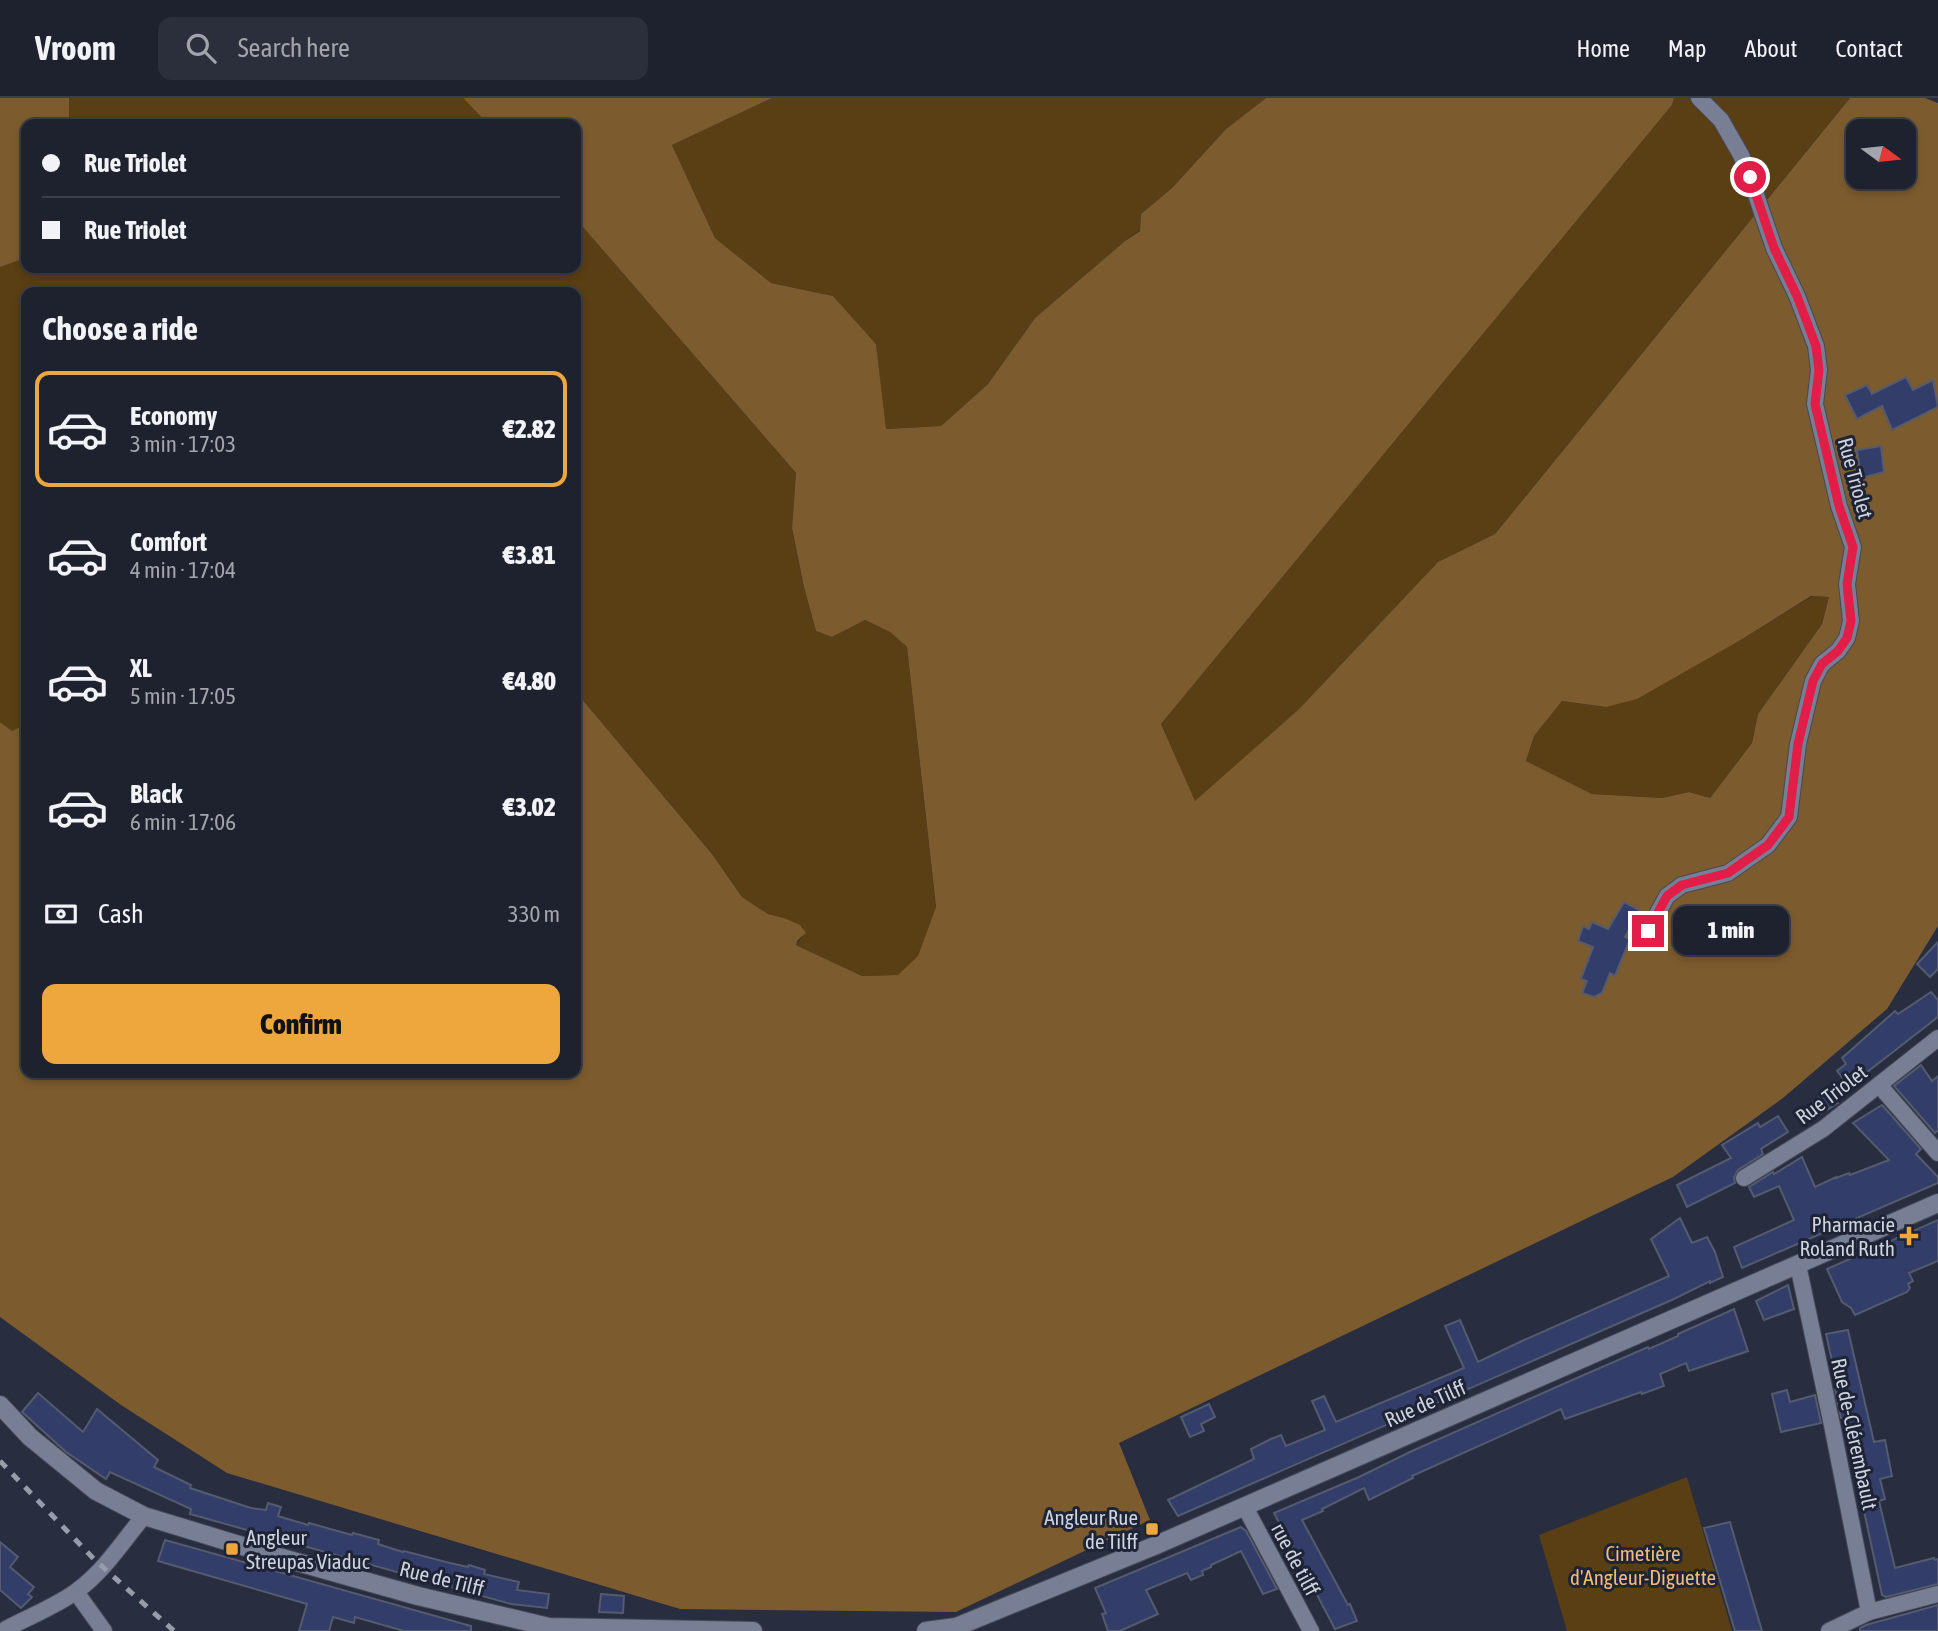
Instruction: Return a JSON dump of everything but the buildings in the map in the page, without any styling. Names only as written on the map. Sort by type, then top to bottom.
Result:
[{"type":"main road","name":"Rue de Tilff","points":[[926,1631],[956,1627],[1154,1546],[1938,1203]]},
{"type":"main road","name":"Rue de Tilff","points":[[0,1405],[30,1437],[96,1491],[144,1516],[272,1555],[418,1596],[549,1627],[753,1631]]},
{"type":"street","name":"Rue Triolet","points":[[1648,931],[1667,896],[1682,885],[1728,873],[1768,845],[1789,817],[1798,744],[1813,681],[1822,664],[1838,651],[1847,638],[1851,621],[1847,584],[1853,547],[1839,506],[1815,404],[1819,370],[1816,346],[1797,296],[1774,248],[1741,155],[1721,120],[1699,98]]},
{"type":"street","name":"Rue Triolet","points":[[1744,1178],[1823,1129],[1938,1038]]},
{"type":"street","points":[[1879,1085],[1938,1153]]},
{"type":"street","name":"Rue de-Clérembault","points":[[1798,1265],[1869,1612]]},
{"type":"street","name":"rue de tilff","points":[[1245,1507],[1311,1631]]},
{"type":"street","points":[[4,1628],[76,1592],[108,1561],[144,1516]]},
{"type":"street","points":[[76,1592],[104,1631]]},
{"type":"street","points":[[1829,1631],[1869,1612],[1938,1594]]},
{"type":"green space","points":[[69,98],[463,98],[483,119],[69,119]]},
{"type":"green space","points":[[772,98],[1266,98],[1226,129],[1172,188],[1141,214],[1140,230],[1035,318],[988,384],[941,426],[885,429],[876,344],[833,296],[771,283],[715,238],[672,145]]},
{"type":"green space","points":[[1674,98],[1850,98],[1495,534],[1438,562],[1299,709],[1195,802],[1161,724],[1672,105]]},
{"type":"green space","points":[[581,225],[796,473],[792,528],[816,631],[832,637],[865,620],[890,632],[907,647],[936,908],[918,957],[899,975],[862,976],[796,945],[805,933],[784,918],[768,914],[742,897],[712,854],[581,698],[581,287],[21,287],[21,726],[12,731],[0,722],[0,267],[21,260],[21,273],[581,273]]},
{"type":"green space","points":[[1812,596],[1829,597],[1822,624],[1758,714],[1752,743],[1710,798],[1689,792],[1662,798],[1592,794],[1526,761],[1534,736],[1562,701],[1606,707],[1744,638]]},
{"type":"green space","name":"Cimetière d'Angleur-Diguette","points":[[1687,1477],[1732,1631],[1567,1631],[1539,1535]]},
{"type":"shaded area","points":[[0,98],[69,98],[69,119],[21,119],[21,260],[0,267]]},
{"type":"shaded area","points":[[463,98],[772,98],[672,145],[715,238],[771,283],[833,296],[876,344],[886,429],[941,426],[988,384],[1035,318],[1140,231],[1141,214],[1172,188],[1226,129],[1266,98],[1674,98],[1672,105],[1161,724],[1195,801],[1299,709],[1438,562],[1495,534],[1850,98],[1925,98],[1938,103],[1938,926],[1887,1009],[1783,1098],[1673,1177],[1119,1443],[1150,1520],[956,1612],[680,1609],[227,1473],[121,1405],[0,1317],[0,722],[12,731],[21,726],[21,1078],[581,1078],[581,698],[712,854],[742,897],[768,914],[800,925],[806,933],[796,945],[862,976],[898,975],[918,956],[936,907],[907,647],[890,632],[865,620],[832,637],[816,631],[792,528],[796,473],[581,225],[581,119],[483,119]],"holes":[[[1811,596],[1829,597],[1822,624],[1758,714],[1752,743],[1710,798],[1689,792],[1662,798],[1592,794],[1526,761],[1534,736],[1562,701],[1606,707],[1637,699]]]},
{"type":"railway","points":[[0,1461],[94,1559],[174,1631]]},
{"type":"place","name":"Pharmacie Roland Ruth","points":[[1909,1236]]},
{"type":"place","name":"Angleur Rue de Tilff","points":[[1152,1529]]},
{"type":"place","name":"Angleur Streupas Viaduc","points":[[232,1549]]},
{"type":"route","points":[[1648,931],[1667,896],[1682,885],[1728,873],[1768,845],[1789,817],[1798,744],[1813,681],[1822,664],[1838,651],[1847,638],[1851,621],[1847,584],[1853,547],[1839,506],[1815,404],[1819,370],[1816,346],[1797,296],[1774,248],[1750,177]]}]
